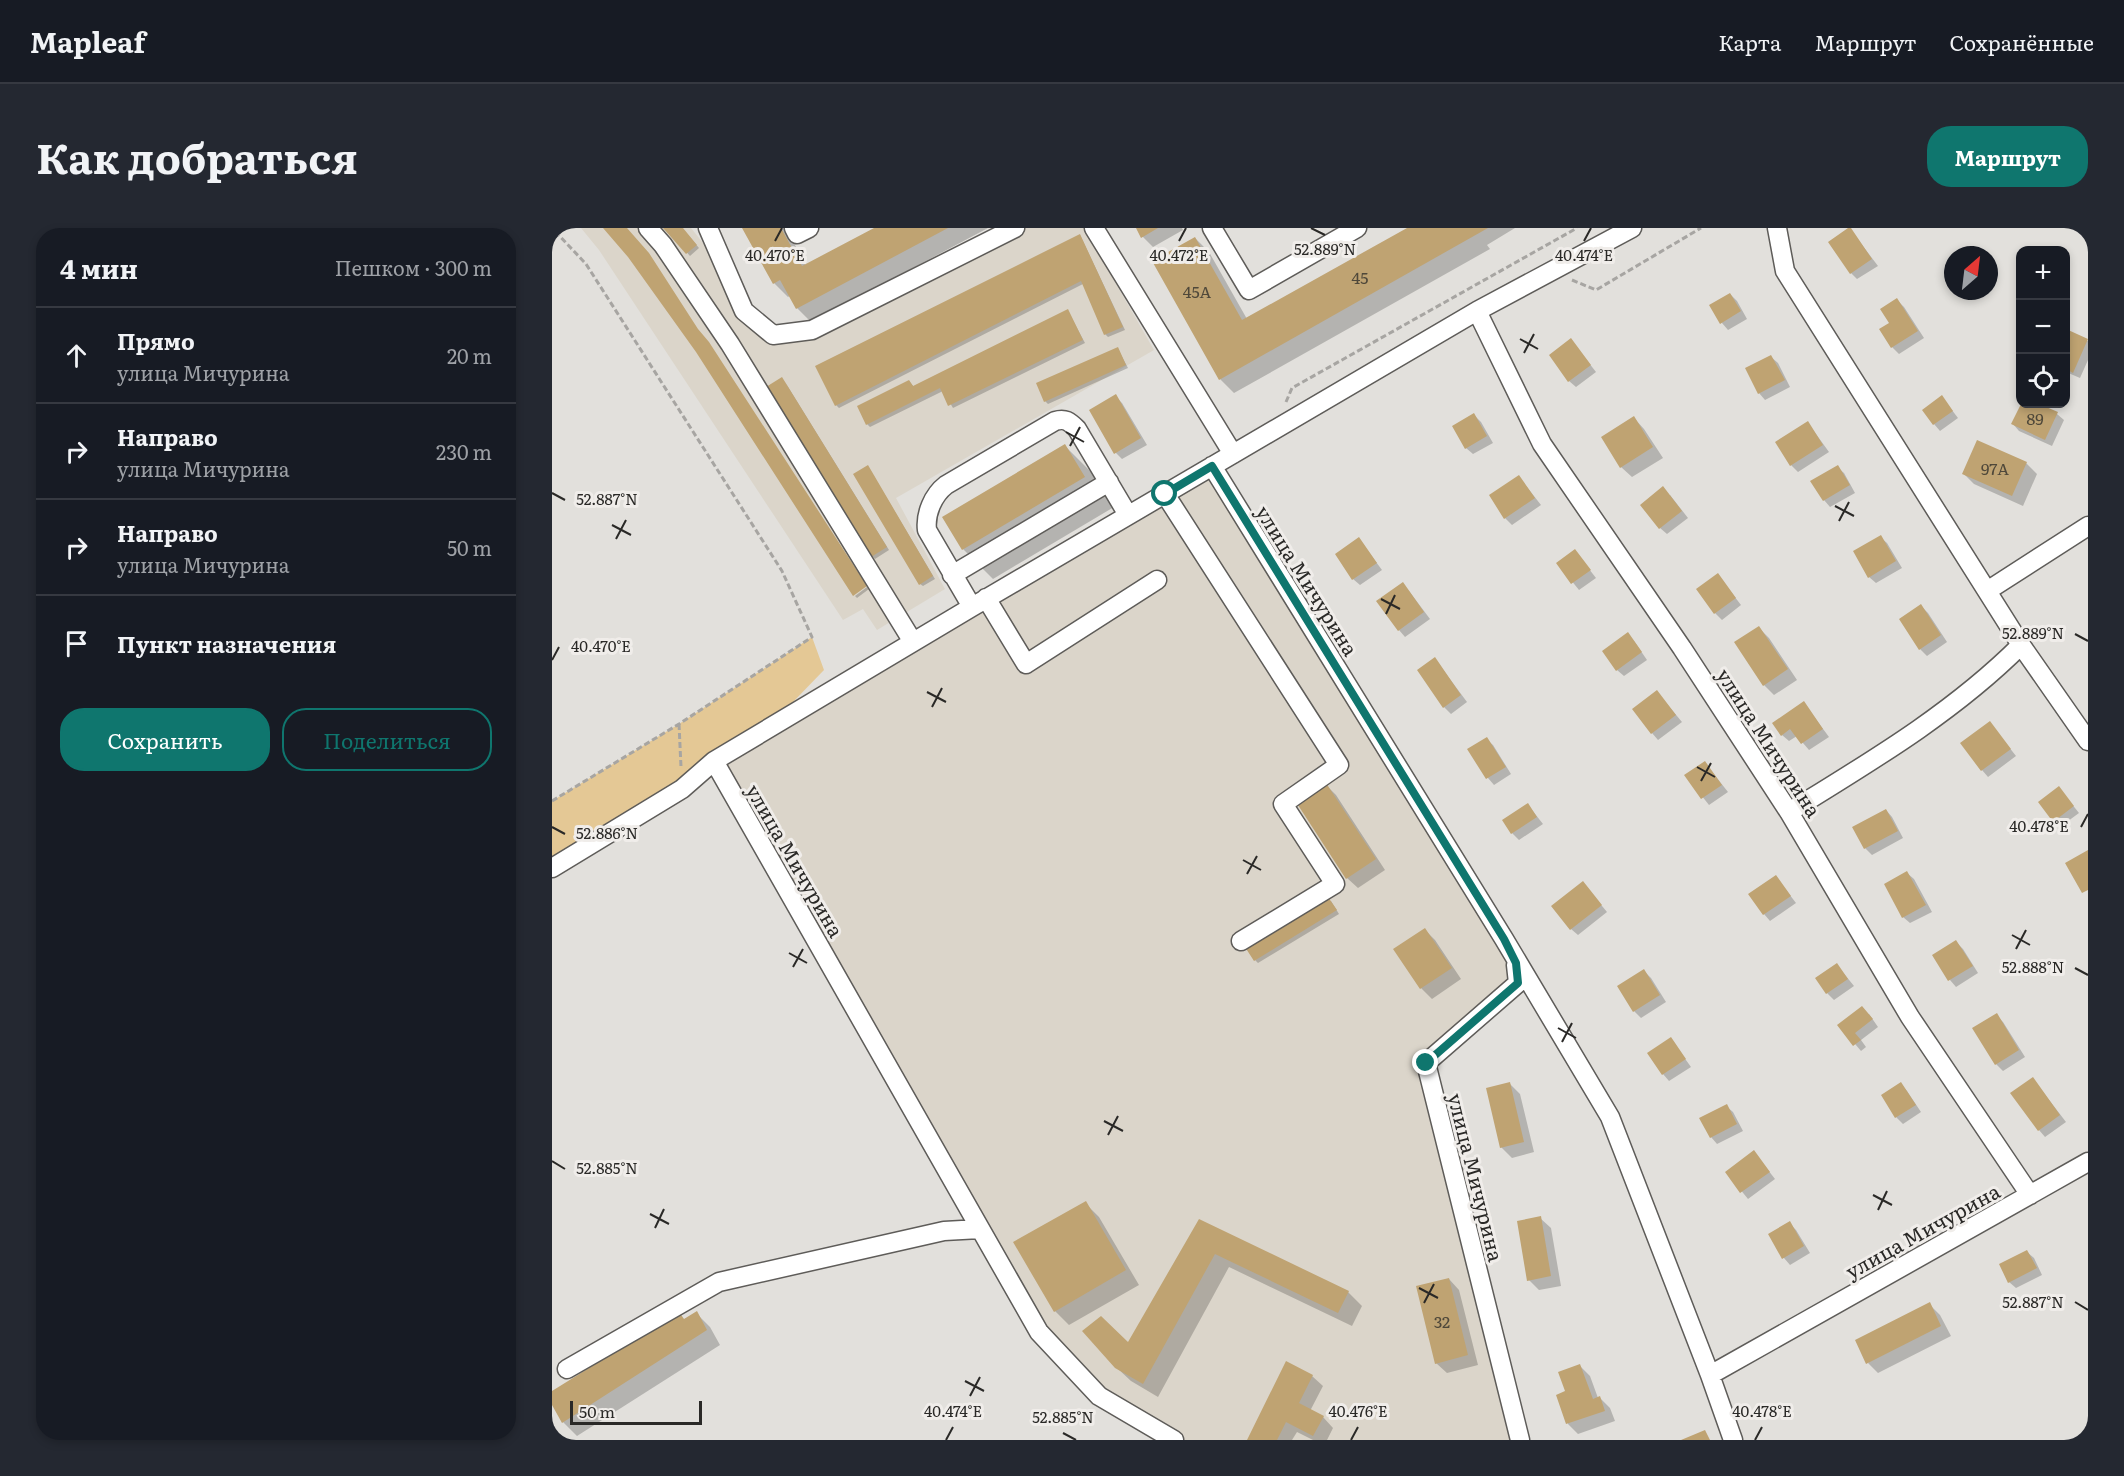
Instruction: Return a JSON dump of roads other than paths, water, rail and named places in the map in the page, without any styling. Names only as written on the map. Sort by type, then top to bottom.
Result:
[{"type":"street","points":[[648,228],[663,245],[730,344],[913,642]]},
{"type":"street","points":[[708,228],[744,311],[772,335],[812,330],[1015,228]]},
{"type":"street","points":[[794,228],[797,234],[809,228]]},
{"type":"street","points":[[1094,228],[1233,454]]},
{"type":"street","points":[[1212,228],[1250,290],[1357,228]]},
{"type":"street","points":[[552,868],[682,789],[714,761],[913,642],[1477,311],[1632,228]]},
{"type":"street","points":[[1777,228],[1785,271],[2021,645],[2088,741]]},
{"type":"street","name":"улица Мичурина","points":[[1477,311],[1542,444],[1682,648],[1789,812],[1910,1017],[2030,1195]]},
{"type":"street","points":[[1128,515],[1077,429],[1063,419],[1055,421],[940,490],[933,501],[927,530],[952,575],[979,603],[1026,664],[1157,580]]},
{"type":"street","name":"улица Мичурина","points":[[1212,466],[1504,939],[1516,963],[1610,1117],[1733,1440]]},
{"type":"street","points":[[952,575],[1109,482]]},
{"type":"street","points":[[1165,494],[1338,765],[1283,804],[1335,884],[1241,941]]},
{"type":"street","points":[[1987,591],[2088,526]]},
{"type":"street","points":[[1789,812],[1911,736],[1996,670],[2021,645]]},
{"type":"street","name":"улица Мичурина","points":[[714,761],[1039,1332],[1099,1396],[1174,1440]]},
{"type":"street","name":"улица Мичурина","points":[[1516,963],[1518,983],[1426,1063],[1520,1440]]},
{"type":"street","name":"улица Мичурина","points":[[1710,1375],[2088,1162]]},
{"type":"street","points":[[567,1369],[719,1282],[944,1231],[980,1229]]}]
